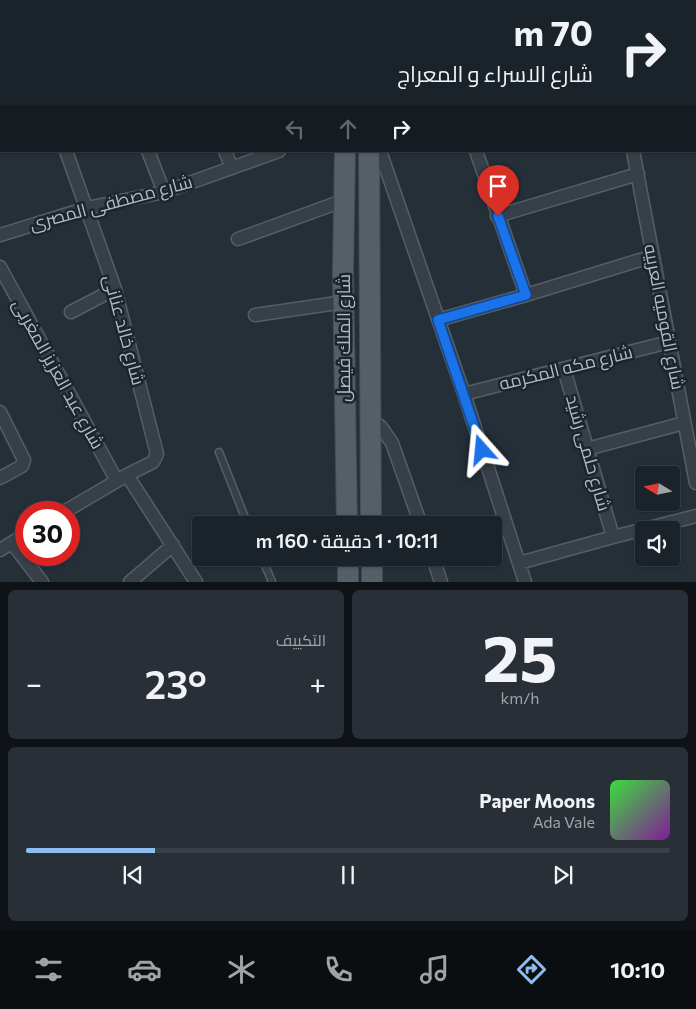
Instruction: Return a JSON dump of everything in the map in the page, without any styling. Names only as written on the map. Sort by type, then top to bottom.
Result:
[{"type":"main road","name":"شارع الملك فيصل","points":[[345,152],[344,419],[347,516]]},
{"type":"main road","name":"شارع الملك فيصل","points":[[369,152],[371,516]]},
{"type":"main road","points":[[344,419],[356,427],[364,427],[370,423]]},
{"type":"main road","points":[[346,475],[354,467],[360,466],[365,468],[371,477]]},
{"type":"main road","points":[[348,566],[348,582]]},
{"type":"main road","points":[[372,566],[372,582]]},
{"type":"street","name":"شارع خالد عنانى","points":[[66,152],[114,289],[157,454],[153,462],[122,478]]},
{"type":"street","points":[[148,152],[164,192]]},
{"type":"street","points":[[225,152],[232,168]]},
{"type":"street","name":"شارع مصطفى المصرى","points":[[1,230],[87,208],[164,192],[276,152]]},
{"type":"street","points":[[380,152],[464,394],[525,582]]},
{"type":"street","points":[[476,152],[526,295]]},
{"type":"street","name":"شارع القوميه العربيه","points":[[633,152],[696,483]]},
{"type":"street","points":[[498,216],[638,174]]},
{"type":"street","points":[[238,239],[344,200]]},
{"type":"street","points":[[438,320],[653,256]]},
{"type":"street","name":"شارع عبد العزيز المغربى","points":[[0,267],[122,478],[173,545],[196,582]]},
{"type":"street","points":[[71,312],[114,289]]},
{"type":"street","points":[[255,315],[344,302]]},
{"type":"street","name":"شارع مكه المكرمه","points":[[464,394],[669,342]]},
{"type":"street","name":"شارع حلمى رشيد","points":[[564,369],[613,536]]},
{"type":"street","points":[[0,478],[22,466],[24,460],[1,416]]},
{"type":"street","points":[[370,423],[381,427],[392,443],[418,516]]},
{"type":"street","points":[[587,449],[684,423]]},
{"type":"street","points":[[80,503],[122,478]]},
{"type":"street","points":[[519,563],[613,536],[696,516]]},
{"type":"street","points":[[0,550],[15,541]]},
{"type":"street","points":[[12,543],[42,582]]},
{"type":"street","points":[[130,582],[173,545]]},
{"type":"street","points":[[436,566],[442,582]]},
{"type":"lane","points":[[219,452],[244,516]]},
{"type":"lane","points":[[265,566],[272,582]]},
{"type":"route","points":[[482,450],[438,320],[526,295],[498,216]]}]
